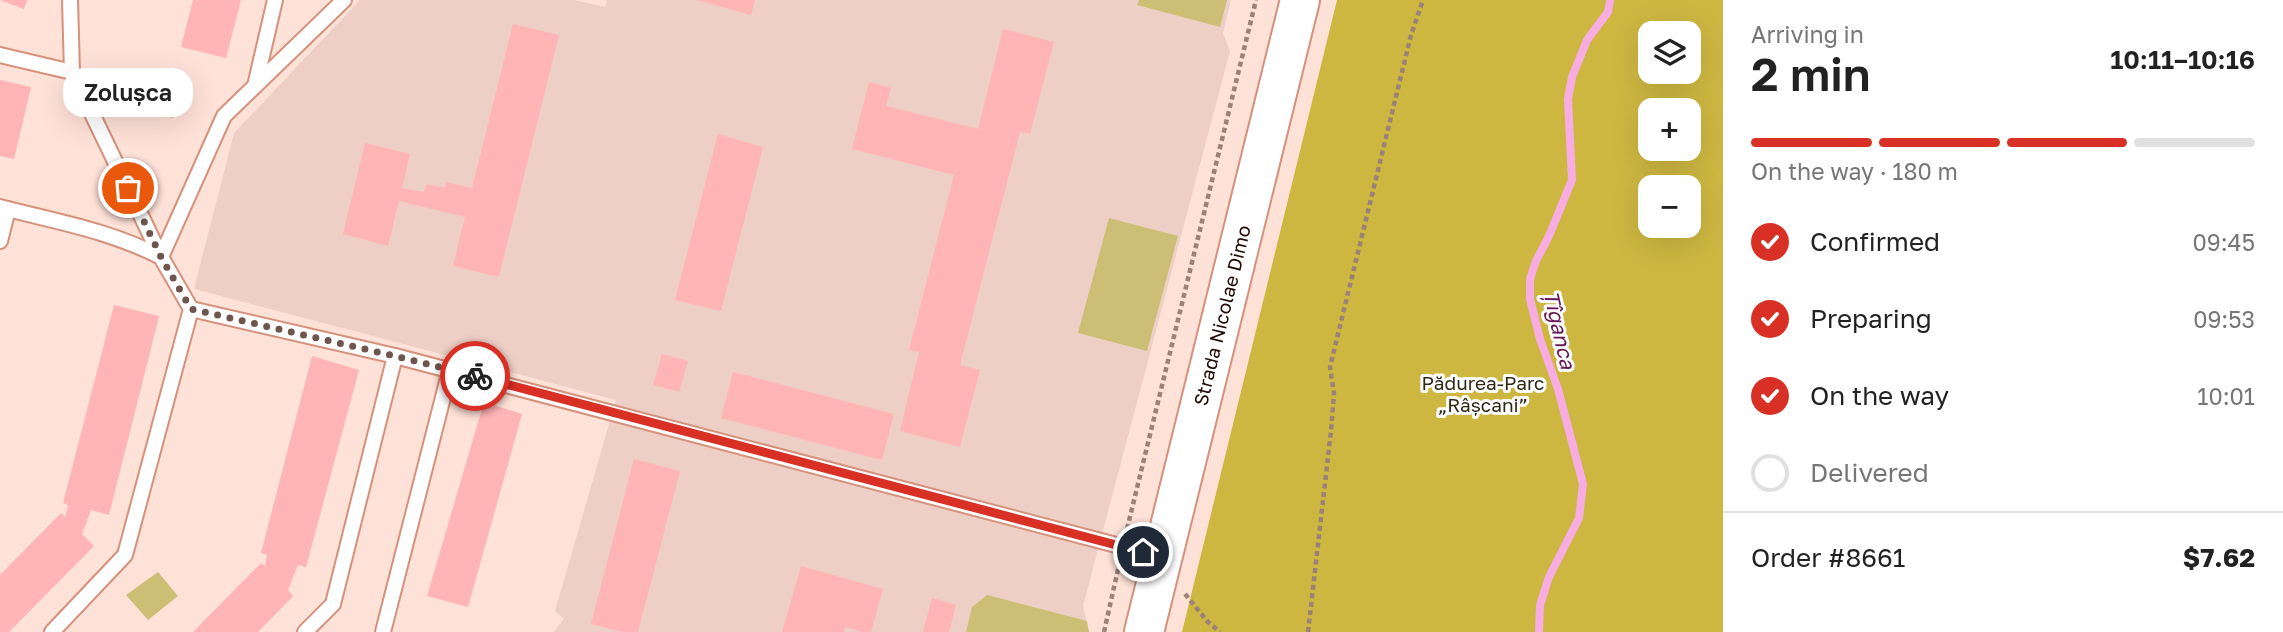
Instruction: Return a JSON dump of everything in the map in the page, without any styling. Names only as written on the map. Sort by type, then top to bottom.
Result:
[{"type":"main road","name":"Strada Nicolae Dimo","points":[[1144,632],[1300,0]]},
{"type":"lane","points":[[52,632],[125,555],[191,309],[161,257],[72,72],[70,0]]},
{"type":"lane","points":[[254,88],[275,0]]},
{"type":"lane","points":[[161,257],[224,116],[344,0]]},
{"type":"lane","points":[[0,55],[72,72]]},
{"type":"lane","points":[[0,241],[4,208],[125,239],[161,257]]},
{"type":"lane","points":[[191,309],[450,370],[1163,557]]},
{"type":"lane","points":[[305,632],[333,604],[395,356]]},
{"type":"lane","points":[[383,632],[450,370]]},
{"type":"path","points":[[1104,632],[1256,0]]},
{"type":"path","points":[[1308,632],[1334,394],[1330,367],[1411,35],[1423,0]]},
{"type":"path","points":[[1183,593],[1220,632]]},
{"type":"shaded area","points":[[360,0],[574,0],[605,7],[607,0],[1231,0],[1223,33],[1230,51],[1083,606],[1089,632],[554,632],[564,619],[555,611],[616,400],[194,289],[234,133]]},
{"type":"shaded area","points":[[1139,0],[1227,0],[1220,27],[1137,5]]},
{"type":"shaded area","points":[[145,88],[179,96],[173,118],[140,111]]},
{"type":"shaded area","points":[[1109,218],[1178,236],[1147,351],[1078,333]]},
{"type":"shaded area","points":[[158,572],[178,596],[148,620],[126,595]]},
{"type":"shaded area","points":[[987,595],[1087,621],[1089,632],[966,632],[972,607]]},
{"type":"green space","name":"Pădurea-Parc „Râșcani”","points":[[1337,0],[1723,0],[1723,632],[1182,632]]},
{"type":"building","points":[[0,0],[27,0],[24,9]]},
{"type":"building","points":[[193,0],[241,0],[226,58],[181,47]]},
{"type":"building","points":[[697,0],[755,0],[751,15]]},
{"type":"building","points":[[513,24],[559,35],[499,277],[453,266],[465,217],[399,201],[388,246],[343,234],[365,143],[410,154],[402,188],[424,192],[427,184],[445,188],[446,182],[472,188]]},
{"type":"building","points":[[1003,29],[1054,42],[1030,134],[1020,132],[960,365],[980,370],[960,447],[900,431],[919,352],[909,350],[954,175],[852,149],[869,82],[891,88],[886,106],[978,129]]},
{"type":"building","points":[[0,80],[31,87],[14,159],[0,156]]},
{"type":"building","points":[[718,134],[763,147],[721,311],[675,300]]},
{"type":"building","points":[[114,305],[159,316],[109,515],[91,510],[82,534],[94,546],[9,632],[0,632],[0,575],[61,513],[65,517],[68,505],[63,503]]},
{"type":"building","points":[[662,354],[688,361],[679,392],[653,385]]},
{"type":"building","points":[[312,356],[359,370],[306,567],[298,565],[288,590],[293,596],[258,632],[193,632],[261,563],[265,566],[267,555],[261,553]]},
{"type":"building","points":[[733,372],[894,414],[882,460],[721,418]]},
{"type":"building","points":[[484,402],[522,414],[468,607],[427,596]]},
{"type":"building","points":[[634,459],[680,471],[638,632],[623,632],[591,624]]},
{"type":"building","points":[[801,566],[883,589],[871,632],[845,627],[844,632],[782,632]]},
{"type":"building","points":[[932,598],[956,605],[949,632],[923,632]]},
{"type":"waterway","name":"Țîganca","points":[[1539,632],[1540,605],[1549,577],[1579,518],[1583,484],[1558,389],[1540,339],[1530,299],[1530,279],[1572,180],[1568,99],[1572,77],[1587,40],[1608,12],[1610,0]]},
{"type":"way so far","points":[[128,188],[161,257],[191,309],[475,376]]},
{"type":"place","name":"Zolușca","points":[[128,188]]},
{"type":"route","points":[[475,376],[1143,552]]}]
